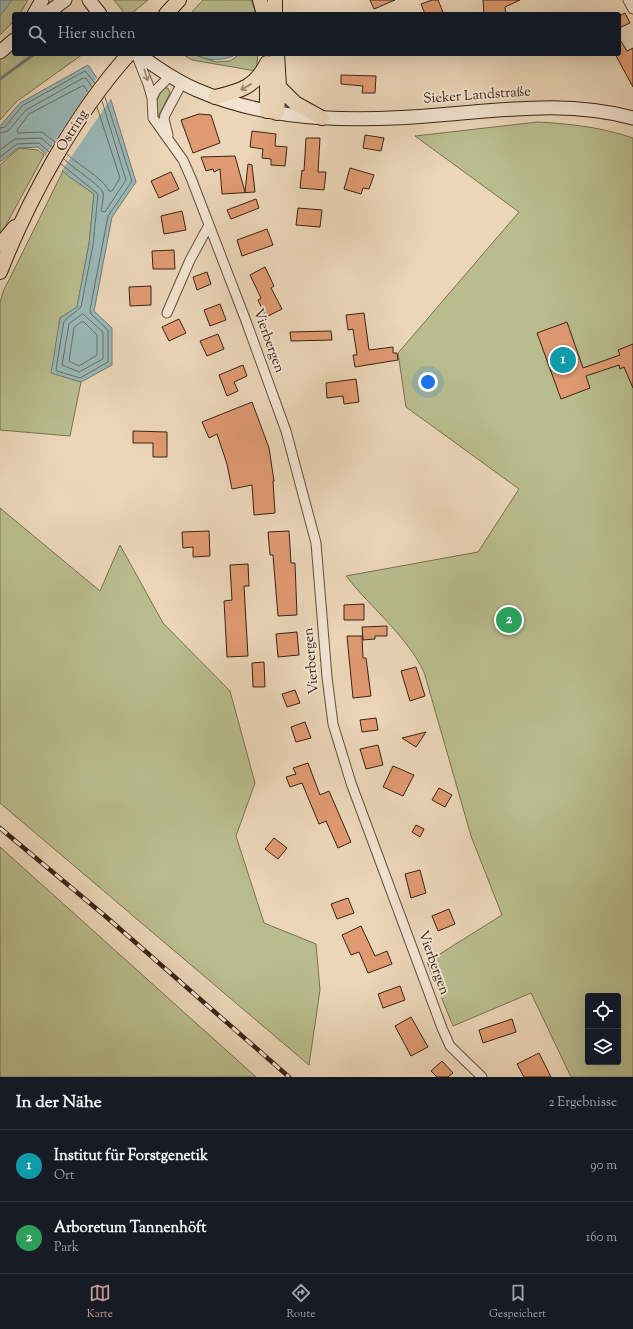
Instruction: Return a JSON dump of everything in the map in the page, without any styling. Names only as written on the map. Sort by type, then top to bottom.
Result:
[{"type":"main road","points":[[35,12],[42,0]]},
{"type":"main road","points":[[49,12],[65,0]]},
{"type":"main road","points":[[89,0],[98,12]]},
{"type":"main road","points":[[168,12],[179,0]]},
{"type":"main road","points":[[260,0],[263,12]]},
{"type":"main road","points":[[275,0],[275,12]]},
{"type":"main road","points":[[0,52],[12,42]]},
{"type":"main road","name":"Ostring","points":[[25,214],[83,114],[127,56]]},
{"type":"main road","name":"Sieker Landstraße","points":[[140,56],[182,83],[215,97],[272,112],[322,118],[366,119],[482,111],[580,108],[633,118]]},
{"type":"main road","points":[[270,57],[279,87],[294,103],[322,118]]},
{"type":"main road","points":[[215,97],[249,86],[262,74],[270,57]]},
{"type":"main road","points":[[270,57],[272,112]]},
{"type":"main road","points":[[272,112],[279,87]]},
{"type":"main road","points":[[0,245],[25,214]]},
{"type":"main road","points":[[0,272],[25,214]]},
{"type":"street","points":[[628,0],[633,9]]},
{"type":"street","name":"Vierbergen","points":[[138,56],[144,70],[152,98],[153,118],[169,139],[186,166],[246,321],[286,431],[316,542],[326,677],[333,724],[352,783],[442,1028],[450,1046],[482,1077]]},
{"type":"street","points":[[152,98],[156,90],[170,76]]},
{"type":"street","name":"Vierbergen","points":[[169,139],[164,119],[166,111],[182,83]]},
{"type":"street","points":[[167,314],[190,260],[209,225]]},
{"type":"green space","points":[[0,0],[28,0],[21,12],[12,12],[12,23],[0,35]]},
{"type":"green space","points":[[114,0],[148,0],[133,12],[123,12]]},
{"type":"green space","points":[[203,0],[251,0],[255,12],[192,12]]},
{"type":"green space","points":[[12,49],[12,56],[80,56],[16,102],[0,120],[0,58]]},
{"type":"green space","points":[[185,56],[198,56],[216,62],[230,61],[237,56],[258,56],[256,71],[192,60]]},
{"type":"green space","points":[[164,88],[168,88],[170,93],[159,115],[159,120],[156,112],[156,104]]},
{"type":"green space","points":[[538,122],[586,127],[609,131],[633,138],[633,1077],[571,1077],[531,993],[453,1026],[427,962],[502,915],[471,836],[424,672],[408,646],[346,576],[478,552],[519,489],[406,407],[398,353],[519,212],[415,136]]},
{"type":"green space","points":[[19,148],[38,150],[44,155],[0,236],[0,165]]},
{"type":"green space","points":[[63,171],[94,194],[89,244],[77,307],[60,318],[52,373],[81,382],[70,436],[0,430],[0,303],[3,292]]},
{"type":"green space","points":[[0,508],[100,591],[120,545],[163,623],[230,691],[255,783],[236,836],[264,923],[316,944],[320,990],[309,1065],[0,803]]},
{"type":"green space","points":[[0,847],[256,1077],[0,1077]]},
{"type":"water","points":[[0,0],[12,0],[0,16]]},
{"type":"water","points":[[198,56],[232,56],[216,60]]},
{"type":"water","points":[[88,65],[110,97],[136,182],[112,217],[94,311],[112,328],[112,365],[81,382],[51,373],[60,318],[77,307],[89,244],[94,194],[68,176],[38,147],[18,148],[0,162],[0,126],[20,103]]},
{"type":"pier","points":[[98,76],[112,97],[61,172],[45,156]]},
{"type":"building","points":[[370,0],[395,0],[374,9]]},
{"type":"building","points":[[432,0],[438,0],[443,12],[424,12],[421,4]]},
{"type":"building","points":[[483,0],[520,0],[505,7],[506,12],[484,12]]},
{"type":"building","points":[[625,13],[630,23],[621,27],[621,15]]},
{"type":"building","points":[[621,41],[627,51],[633,48],[633,87],[616,56],[621,56]]},
{"type":"building","points":[[341,75],[376,76],[375,93],[362,93],[363,86],[341,84]]},
{"type":"building","points":[[199,114],[211,115],[220,143],[193,153],[181,120]]},
{"type":"building","points":[[252,131],[276,134],[275,146],[287,147],[285,166],[271,165],[271,159],[262,158],[263,149],[250,147]]},
{"type":"building","points":[[365,135],[384,138],[381,151],[363,148]]},
{"type":"building","points":[[306,138],[320,138],[318,172],[326,172],[324,190],[300,188],[302,170],[304,171]]},
{"type":"building","points":[[235,156],[245,192],[248,164],[252,165],[255,192],[222,194],[220,169],[214,172],[213,169],[206,171],[201,157]]},
{"type":"building","points":[[350,168],[374,175],[369,189],[363,188],[361,194],[344,189]]},
{"type":"building","points":[[171,172],[179,189],[159,198],[151,181]]},
{"type":"building","points":[[256,199],[259,208],[231,219],[227,210]]},
{"type":"building","points":[[298,208],[322,210],[320,227],[296,225]]},
{"type":"building","points":[[182,211],[186,230],[164,234],[161,216]]},
{"type":"building","points":[[267,229],[273,245],[242,256],[237,240]]},
{"type":"building","points":[[174,250],[175,269],[153,269],[152,251]]},
{"type":"building","points":[[265,267],[274,286],[271,288],[282,309],[266,317],[258,300],[261,298],[250,275]]},
{"type":"building","points":[[207,272],[211,284],[197,290],[193,277]]},
{"type":"building","points":[[151,286],[151,305],[130,306],[129,287]]},
{"type":"building","points":[[220,304],[226,320],[210,326],[204,310]]},
{"type":"building","points":[[364,313],[369,350],[393,347],[393,353],[397,353],[398,360],[355,367],[353,355],[357,355],[353,329],[348,330],[346,315]]},
{"type":"building","points":[[179,319],[186,333],[169,341],[162,327]]},
{"type":"building","points":[[567,322],[583,368],[620,355],[618,350],[633,344],[633,388],[624,367],[620,369],[619,365],[586,376],[590,388],[561,399],[537,333]]},
{"type":"building","points":[[331,331],[332,340],[291,341],[290,332]]},
{"type":"building","points":[[218,334],[224,349],[207,356],[200,341]]},
{"type":"building","points":[[243,365],[247,376],[234,382],[238,391],[227,396],[219,375]]},
{"type":"building","points":[[356,379],[359,402],[344,404],[343,396],[327,398],[326,383]]},
{"type":"building","points":[[252,402],[269,448],[274,481],[275,513],[254,515],[252,485],[232,489],[227,464],[217,434],[209,438],[202,422]]},
{"type":"building","points":[[133,431],[167,432],[167,457],[153,457],[153,443],[133,443]]},
{"type":"building","points":[[209,531],[210,556],[193,557],[193,547],[183,548],[182,532]]},
{"type":"building","points":[[289,531],[291,563],[295,563],[297,615],[278,616],[273,555],[270,555],[268,532]]},
{"type":"building","points":[[248,564],[249,586],[244,586],[248,656],[227,657],[224,601],[232,600],[230,565]]},
{"type":"building","points":[[364,604],[364,620],[344,620],[344,605]]},
{"type":"building","points":[[387,626],[387,636],[375,636],[375,639],[363,640],[362,627]]},
{"type":"building","points":[[297,632],[299,655],[278,657],[276,634]]},
{"type":"building","points":[[347,636],[362,636],[363,658],[366,658],[371,696],[353,698]]},
{"type":"building","points":[[264,662],[265,687],[253,687],[252,663]]},
{"type":"building","points":[[416,667],[425,696],[410,701],[401,671]]},
{"type":"building","points":[[295,690],[300,703],[287,707],[282,694]]},
{"type":"building","points":[[376,718],[378,730],[362,732],[360,720]]},
{"type":"building","points":[[305,722],[311,738],[296,742],[291,727]]},
{"type":"building","points":[[426,732],[416,747],[402,738]]},
{"type":"building","points":[[378,745],[383,765],[366,769],[360,749]]},
{"type":"building","points":[[308,763],[320,795],[329,791],[351,842],[338,848],[326,821],[319,824],[302,783],[290,787],[286,777],[296,774],[293,768]]},
{"type":"building","points":[[393,766],[414,775],[403,796],[383,787]]},
{"type":"building","points":[[439,788],[452,795],[445,807],[432,800]]},
{"type":"building","points":[[416,825],[424,829],[420,837],[412,832]]},
{"type":"building","points":[[274,838],[287,848],[278,859],[265,849]]},
{"type":"building","points":[[420,870],[426,893],[411,898],[405,874]]},
{"type":"building","points":[[348,898],[354,913],[337,919],[331,904]]},
{"type":"building","points":[[449,909],[455,924],[438,931],[432,916]]},
{"type":"building","points":[[361,926],[375,956],[387,951],[392,964],[368,973],[359,952],[351,955],[342,935]]},
{"type":"building","points":[[400,986],[405,1000],[383,1008],[378,994]]},
{"type":"building","points":[[411,1017],[428,1047],[411,1056],[395,1026]]},
{"type":"building","points":[[512,1019],[516,1032],[483,1043],[479,1030]]},
{"type":"building","points":[[539,1053],[551,1077],[524,1077],[517,1064]]},
{"type":"building","points":[[442,1061],[453,1073],[448,1077],[437,1077],[431,1071]]},
{"type":"waterway","points":[[0,79],[31,56]]},
{"type":"railway","points":[[0,828],[104,915],[289,1077]]},
{"type":"place","name":"Institut für Forstgenetik","points":[[563,360]]},
{"type":"place","name":"Arboretum Tannenhöft","points":[[509,620]]}]
